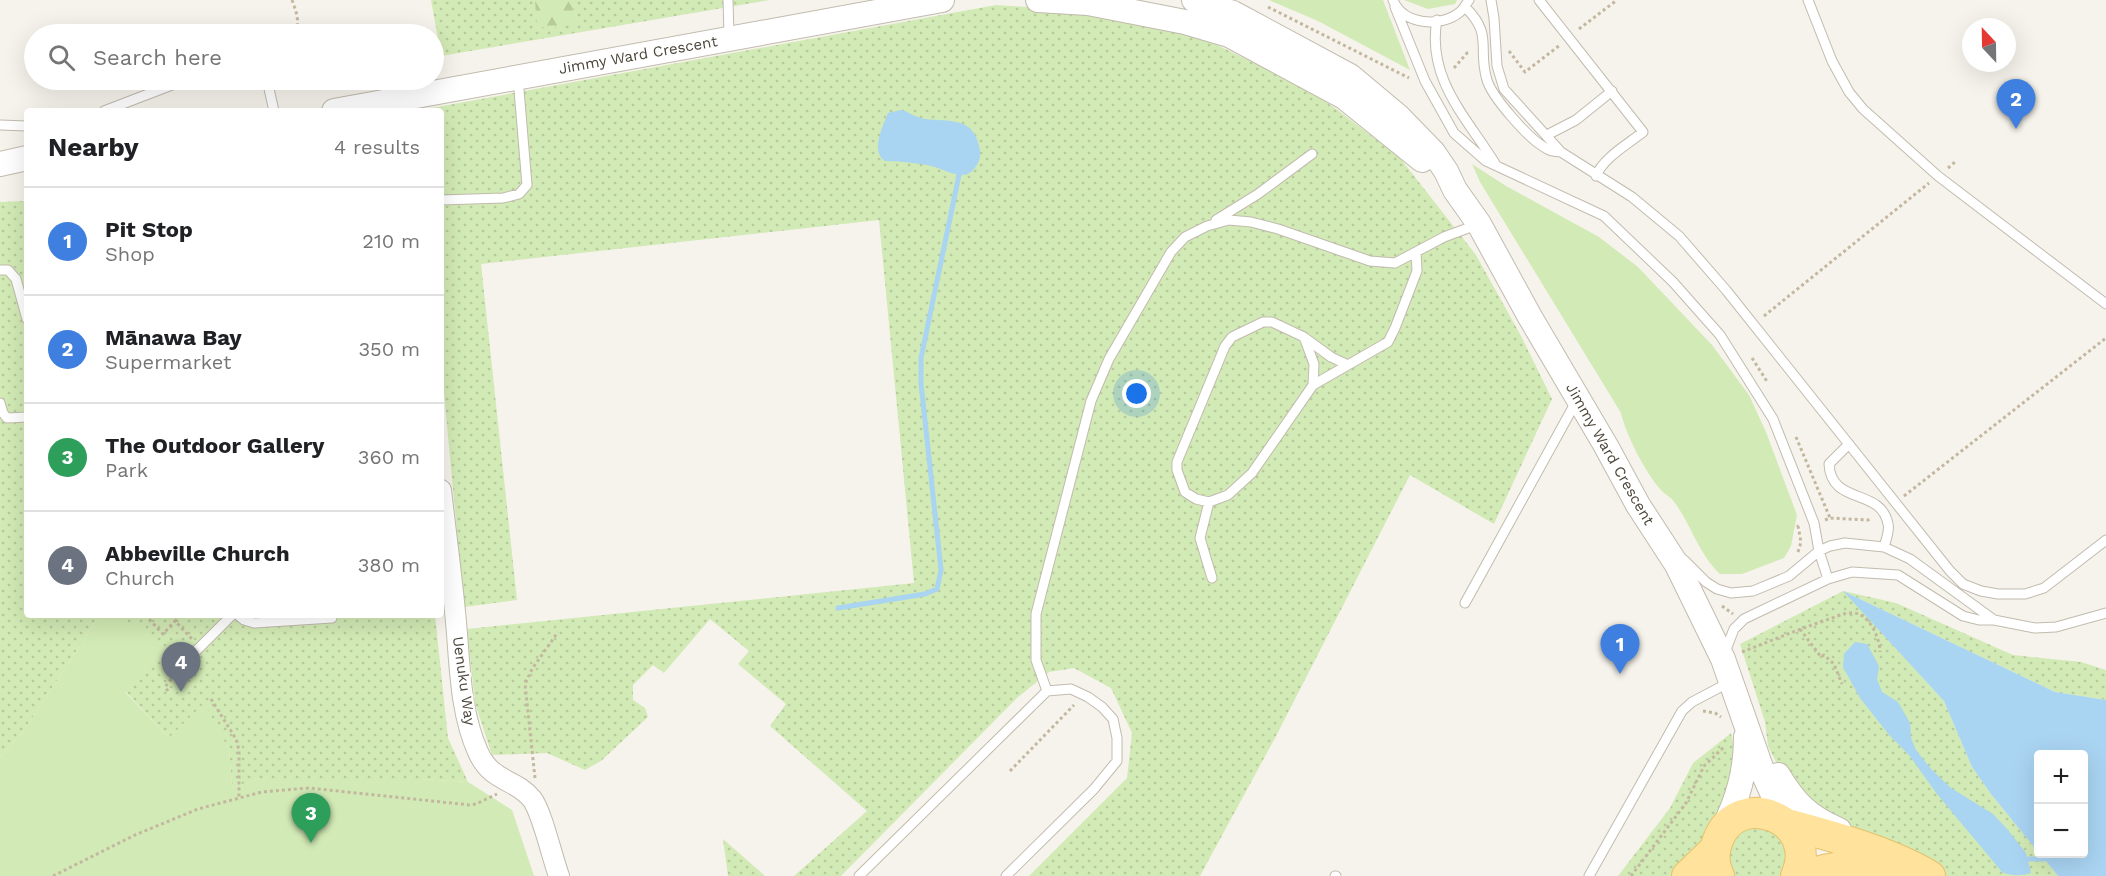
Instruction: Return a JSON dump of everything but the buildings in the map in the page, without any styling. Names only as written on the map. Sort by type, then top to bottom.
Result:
[{"type":"main road","points":[[1687,876],[1719,852],[1734,820],[1747,814],[1768,814],[1787,824],[1820,833],[1922,871]]},
{"type":"main road","points":[[1787,824],[1796,835],[1801,848],[1801,861],[1797,876]]},
{"type":"main road","points":[[1806,876],[1827,869],[1851,867],[1886,876]]},
{"type":"street","name":"Jimmy Ward Crescent","points":[[350,108],[942,0]]},
{"type":"street","name":"Jimmy Ward Crescent","points":[[1038,0],[1088,3],[1185,22],[1233,16]]},
{"type":"street","name":"Jimmy Ward Crescent","points":[[1194,0],[1233,16],[1344,97],[1412,151],[1455,190],[1479,224],[1530,317],[1655,532],[1677,565],[1728,670],[1763,773],[1787,824]]},
{"type":"street","points":[[0,164],[24,159]]},
{"type":"street","name":"Uenuku Way","points":[[444,517],[466,716],[471,734],[484,762],[494,774],[523,790],[536,804]]},
{"type":"street","name":"Jimmy Ward Crescent","points":[[1719,852],[1742,783],[1746,728]]},
{"type":"street","points":[[1746,728],[1784,786],[1803,810],[1821,822],[1876,846],[1922,871]]},
{"type":"street","points":[[536,804],[559,876]]},
{"type":"lane","points":[[728,0],[729,39]]},
{"type":"lane","points":[[1491,0],[1497,66],[1504,89],[1561,152],[1632,198],[1679,236],[1963,584],[1998,594],[2025,594],[2044,588],[2106,540]]},
{"type":"lane","points":[[1539,0],[1643,132],[1605,162],[1598,169],[1596,176]]},
{"type":"lane","points":[[1808,0],[1832,61],[1849,92],[1875,120],[1938,176],[2106,304]]},
{"type":"lane","points":[[1394,3],[1414,20],[1427,22],[1446,19],[1460,12],[1467,3],[1483,32],[1485,70],[1491,90],[1530,137],[1544,148],[1561,152]]},
{"type":"lane","points":[[1394,3],[1425,81],[1454,133],[1486,161],[1604,216],[1673,282],[1720,334],[1773,419],[1814,523],[1819,551],[1828,579]]},
{"type":"lane","points":[[1437,20],[1434,52],[1440,74],[1454,102],[1496,165]]},
{"type":"lane","points":[[444,200],[503,198],[519,194],[527,185],[518,77]]},
{"type":"lane","points":[[112,108],[159,90]]},
{"type":"lane","points":[[269,90],[273,108]]},
{"type":"lane","points":[[1547,135],[1576,120],[1612,91]]},
{"type":"lane","points":[[0,125],[24,126]]},
{"type":"lane","points":[[1047,691],[1036,660],[1035,614],[1091,400],[1109,359],[1171,252],[1185,237],[1258,194],[1312,154]]},
{"type":"lane","points":[[1207,226],[1229,220],[1251,222],[1370,261],[1395,263],[1453,233],[1479,224]]},
{"type":"lane","points":[[1348,365],[1331,357],[1304,338],[1272,322],[1263,322],[1232,337],[1225,345],[1177,462],[1177,470],[1185,492],[1196,499],[1209,502],[1228,495],[1252,473],[1313,385],[1348,365],[1388,342],[1417,271],[1416,252]]},
{"type":"lane","points":[[0,270],[8,270],[16,279],[24,308]]},
{"type":"lane","points":[[1304,338],[1314,364],[1313,385]]},
{"type":"lane","points":[[1465,603],[1578,398]]},
{"type":"lane","points":[[0,403],[7,418],[24,417]]},
{"type":"lane","points":[[1849,444],[1829,464],[1830,475],[1836,485],[1845,492],[1876,505],[1883,513],[1889,525],[1884,547]]},
{"type":"lane","points":[[1209,502],[1200,538],[1212,578]]},
{"type":"lane","points":[[1655,532],[1706,582],[1717,589],[1731,593],[1753,591],[1789,576],[1819,551],[1845,543],[1884,547],[1910,559],[1994,620]]},
{"type":"lane","points":[[1589,876],[1682,711],[1728,670],[1734,629],[1744,619],[1828,579],[1851,572],[1898,575],[1963,616],[1979,620],[1994,620],[2035,628],[2055,627],[2106,613]]},
{"type":"lane","points":[[188,658],[229,618]]},
{"type":"lane","points":[[242,618],[254,623],[332,618]]},
{"type":"lane","points":[[859,876],[1047,691],[1071,689],[1088,697],[1113,719],[1117,738],[1117,761],[1095,789],[1006,876]]},
{"type":"path","points":[[292,0],[297,14],[297,24]]},
{"type":"path","points":[[1753,324],[1956,161]]},
{"type":"path","points":[[1896,503],[2106,338]]},
{"type":"path","points":[[1795,558],[1801,542],[1798,526],[1830,518],[1868,520],[1883,513]]},
{"type":"path","points":[[1728,670],[1800,629],[1854,612],[1868,620],[1878,639],[1880,652]]},
{"type":"path","points":[[148,618],[163,634],[178,618]]},
{"type":"path","points":[[174,618],[200,647]]},
{"type":"path","points":[[1800,629],[1821,657],[1824,655],[1834,664],[1842,684]]},
{"type":"path","points":[[536,804],[535,764],[525,684],[532,669],[558,632]]},
{"type":"path","points":[[168,692],[165,687],[188,658]]},
{"type":"path","points":[[211,699],[236,739],[239,750],[239,798]]},
{"type":"path","points":[[1696,699],[1704,713],[1715,713],[1723,718]]},
{"type":"path","points":[[1010,771],[1075,704]]},
{"type":"path","points":[[1631,876],[1686,803],[1704,766],[1726,746]]},
{"type":"path","points":[[53,876],[135,835],[198,809],[262,792],[309,789],[470,805],[493,797],[509,783]]},
{"type":"green space","points":[[431,0],[770,0],[444,55],[444,24],[435,24]]},
{"type":"green space","points":[[535,0],[571,0],[578,22],[554,28],[537,27]]},
{"type":"green space","points":[[1269,0],[1383,0],[1410,70],[1318,21]]},
{"type":"green space","points":[[1404,0],[1457,0],[1455,4],[1428,9]]},
{"type":"green space","points":[[996,5],[1115,13],[1207,40],[1299,83],[1400,158],[1476,255],[1521,336],[1552,399],[1494,524],[1410,475],[1275,738],[1200,876],[1029,876],[1127,778],[1132,733],[1111,688],[1074,668],[1049,672],[1017,698],[841,876],[794,876],[867,811],[770,726],[786,704],[738,664],[749,651],[710,619],[664,673],[653,665],[633,685],[633,700],[645,708],[648,717],[601,761],[585,770],[547,753],[492,755],[475,703],[467,629],[914,583],[879,220],[481,264],[517,600],[464,607],[444,393],[444,108],[431,108]]},
{"type":"green space","points":[[1472,164],[1506,186],[1599,237],[1638,267],[1712,345],[1749,395],[1766,432],[1797,515],[1791,546],[1784,558],[1742,574],[1720,574],[1713,566],[1675,503],[1656,484],[1643,465],[1627,432],[1621,413],[1480,182]]},
{"type":"green space","points":[[24,201],[24,618],[98,618],[23,732],[0,757],[0,202]]},
{"type":"green space","points":[[1843,591],[1896,603],[2013,655],[2081,662],[2106,670],[2106,700],[2055,692],[1845,592],[1944,701],[1972,767],[2034,847],[2034,858],[2043,858],[2058,876],[1946,876],[1932,864],[1844,830],[1782,774],[1768,746],[1765,722],[1740,644]]},
{"type":"green space","points":[[98,618],[119,618],[128,626],[134,620],[170,654],[174,652],[184,663],[173,673],[158,659],[125,692],[169,738],[204,703],[229,750],[232,787],[260,779],[420,779],[468,782],[512,810],[534,876],[0,876],[0,757],[23,732]]},
{"type":"green space","points":[[116,618],[435,618],[448,738],[468,782],[420,779],[260,779],[232,787],[229,750],[204,704],[169,738],[125,691]]},
{"type":"green space","points":[[1731,733],[1736,758],[1736,774],[1701,851],[1675,876],[1618,876],[1670,808],[1693,763]]},
{"type":"green space","points":[[1745,827],[1774,830],[1787,847],[1786,867],[1781,876],[1733,876],[1725,850]]},
{"type":"green space","points":[[723,839],[765,876],[728,876]]},
{"type":"water","points":[[901,110],[926,119],[958,122],[965,125],[976,137],[980,151],[979,160],[974,169],[968,174],[958,175],[927,165],[885,161],[878,151],[881,131],[888,113]]},
{"type":"water","points":[[1843,591],[2055,692],[2106,700],[2106,876],[2058,876],[2043,858],[2088,858],[2088,750],[2034,750],[2034,847],[1972,767],[1944,701]]},
{"type":"water","points":[[1855,642],[1867,644],[1879,666],[1877,679],[1882,692],[1898,702],[1910,723],[1911,738],[1916,750],[1931,769],[1951,788],[1993,814],[2008,830],[2026,853],[2031,873],[2016,875],[2002,872],[1937,794],[1909,755],[1890,736],[1860,698],[1843,667],[1844,654]]},
{"type":"waterway","points":[[838,608],[925,594],[937,589],[941,570],[921,383],[921,358],[959,175]]},
{"type":"waterway","points":[[2027,859],[2044,859]]},
{"type":"place","name":"Mānawa Bay","points":[[2016,129]]},
{"type":"place","name":"Pit Stop","points":[[1620,674]]},
{"type":"place","name":"Abbeville Church","points":[[181,692]]},
{"type":"place","name":"The Outdoor Gallery","points":[[311,843]]}]
